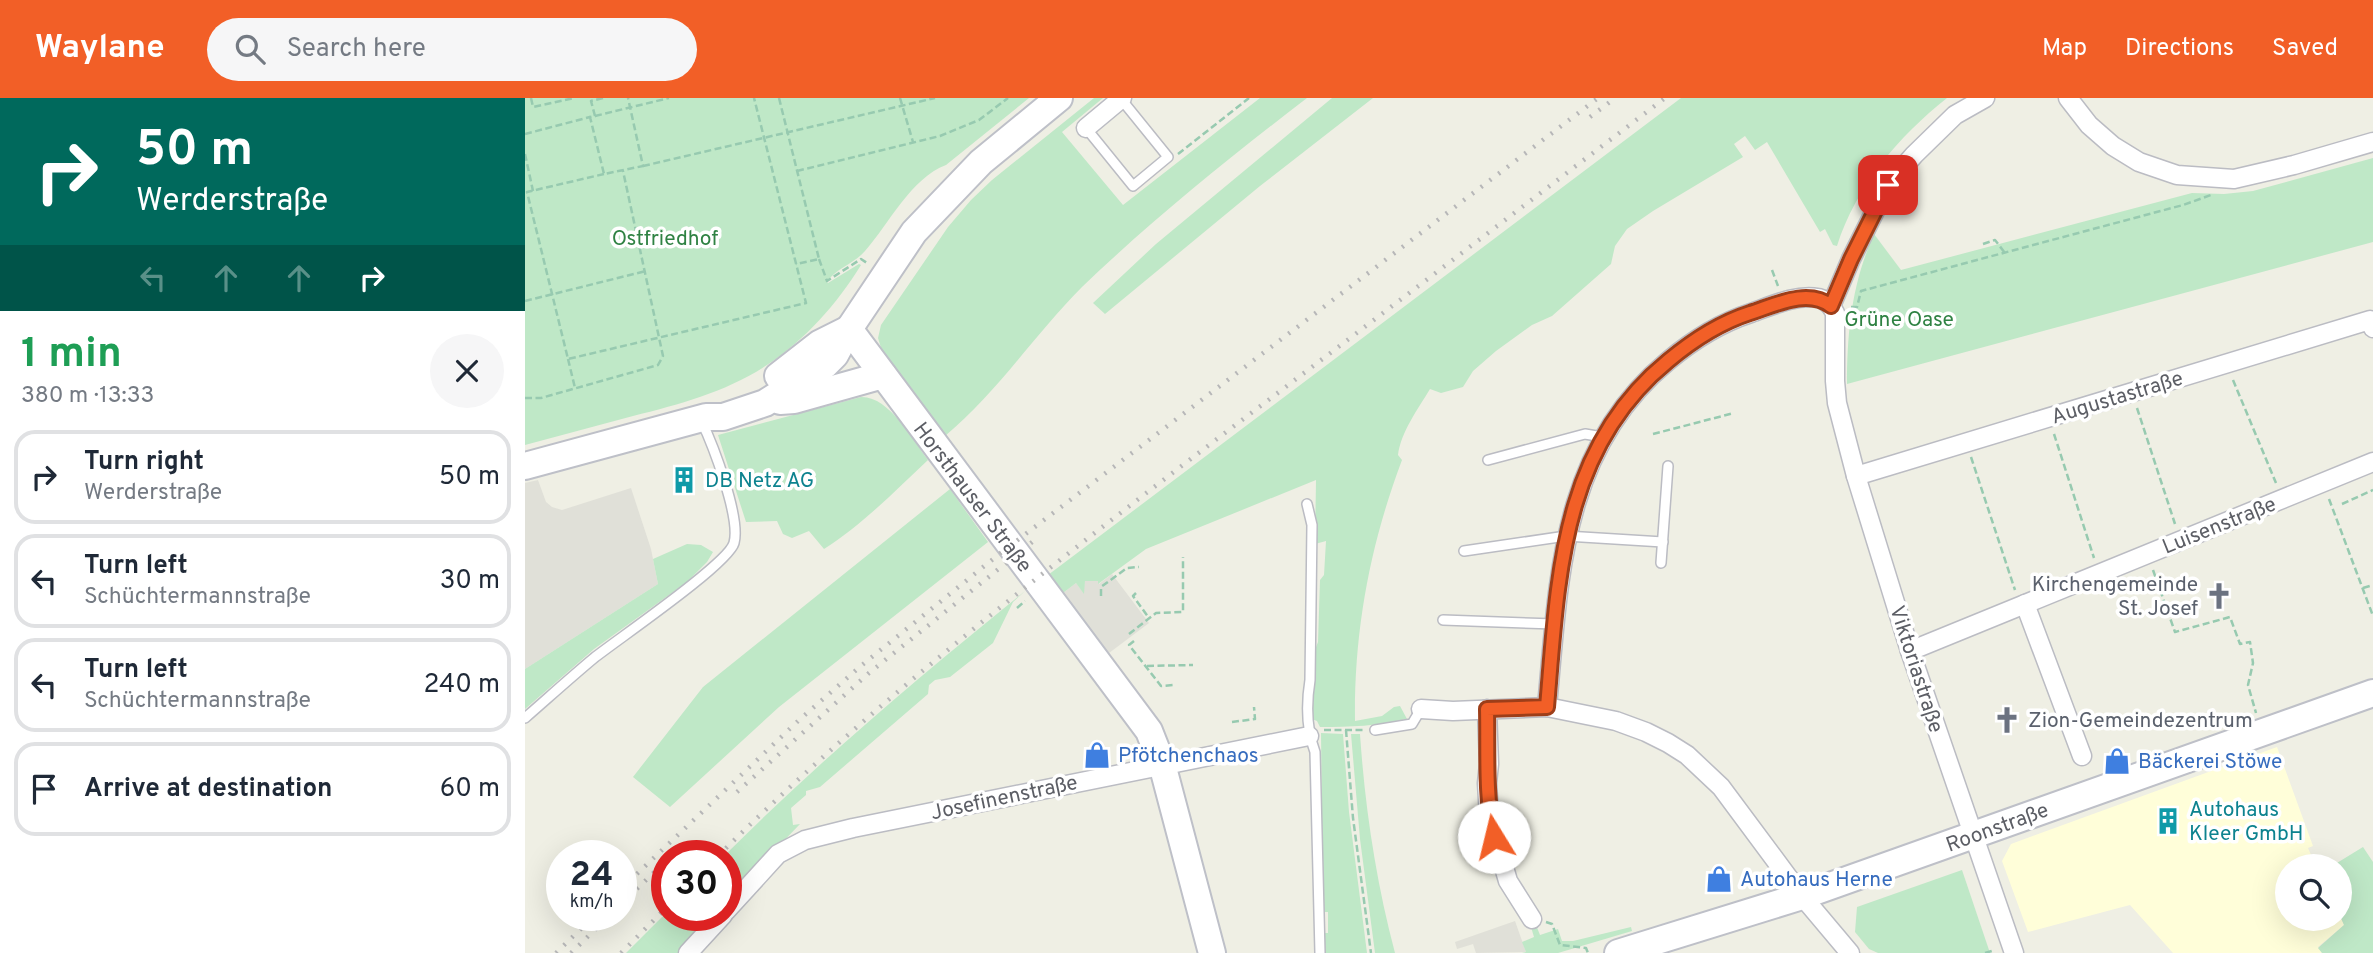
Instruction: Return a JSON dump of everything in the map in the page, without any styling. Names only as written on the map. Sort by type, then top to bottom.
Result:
[{"type":"main road","points":[[765,403],[825,365],[835,355],[849,329],[914,232],[981,162],[1059,98]]},
{"type":"main road","points":[[703,418],[720,405],[742,396],[786,370],[819,344],[849,329]]},
{"type":"main road","name":"Horsthauser Straße","points":[[849,329],[1149,732],[1162,764],[1212,953]]},
{"type":"main road","points":[[525,466],[703,418],[723,417],[765,403],[795,400],[883,375]]},
{"type":"main road","name":"Roonstraße","points":[[1618,953],[1802,896],[2373,693]]},
{"type":"street","points":[[1547,707],[1566,536],[1581,483],[1603,437],[1641,386],[1685,347],[1710,331],[1740,316],[1783,302],[1820,298],[1832,308],[1851,259],[1888,185],[1955,115],[1985,98]]},
{"type":"street","points":[[2068,98],[2089,125],[2113,146],[2139,162],[2177,175],[2234,180],[2373,142]]},
{"type":"street","points":[[1086,128],[1122,99]]},
{"type":"street","name":"Viktoriastraße","points":[[1832,308],[1835,321],[1837,403],[1856,476],[1910,651],[2014,953]]},
{"type":"street","name":"Augustastraße","points":[[1856,476],[2369,320],[2373,328]]},
{"type":"street","name":"Luisenstraße","points":[[1910,651],[2373,462]]},
{"type":"street","points":[[2023,605],[2082,756]]},
{"type":"street","points":[[1422,709],[1453,711],[1547,707],[1616,721],[1646,732],[1688,755],[1721,787],[1802,896],[1850,953]]},
{"type":"street","points":[[1487,709],[1489,816],[1508,881],[1532,919]]},
{"type":"street","name":"Josefinenstraße","points":[[742,894],[778,855],[805,840],[1162,764],[1308,736]]},
{"type":"street","points":[[688,953],[708,931]]},
{"type":"lane","points":[[1086,128],[1133,186],[1168,157],[1122,99]]},
{"type":"lane","points":[[525,718],[594,658],[716,565],[734,545],[737,525],[703,418]]},
{"type":"lane","points":[[1488,460],[1585,434],[1603,437]]},
{"type":"lane","points":[[1661,563],[1668,466]]},
{"type":"lane","points":[[1307,504],[1312,525],[1310,680],[1306,700],[1308,736],[1315,752],[1319,953]]},
{"type":"lane","points":[[1464,551],[1566,536],[1663,542]]},
{"type":"lane","points":[[1443,620],[1555,624]]},
{"type":"lane","points":[[1375,730],[1412,724],[1422,709]]},
{"type":"path","points":[[531,98],[533,107],[574,98]]},
{"type":"path","points":[[595,116],[591,100],[603,98]]},
{"type":"path","points":[[628,98],[643,166]]},
{"type":"path","points":[[525,134],[669,98]]},
{"type":"path","points":[[568,359],[806,303],[754,98]]},
{"type":"path","points":[[779,98],[819,259],[827,281],[861,259]]},
{"type":"path","points":[[900,98],[913,142]]},
{"type":"path","points":[[575,388],[526,193],[935,98]]},
{"type":"path","points":[[797,171],[940,136],[979,120],[1008,98]]},
{"type":"path","points":[[1168,157],[1178,154],[1249,98]]},
{"type":"path","points":[[590,117],[604,174]]},
{"type":"path","points":[[525,153],[533,191]]},
{"type":"path","points":[[525,398],[541,398],[657,365],[663,356],[623,171]]},
{"type":"path","points":[[1832,308],[1857,307],[1861,291],[2207,198],[2234,180]]},
{"type":"path","points":[[1983,244],[1995,240],[2005,253]]},
{"type":"path","points":[[796,264],[819,259]]},
{"type":"path","points":[[525,301],[646,271]]},
{"type":"path","points":[[2228,363],[2282,499]]},
{"type":"path","points":[[2132,392],[2181,541]]},
{"type":"path","points":[[1653,434],[1734,413]]},
{"type":"path","points":[[2049,417],[2099,574]]},
{"type":"path","points":[[1966,443],[2023,605]]},
{"type":"path","points":[[2323,483],[2373,616]]},
{"type":"path","points":[[2342,504],[2373,490]]},
{"type":"path","points":[[2147,554],[2175,632],[2230,617],[2240,645],[2250,642],[2253,663],[2248,685],[2263,733]]},
{"type":"path","points":[[1129,634],[1156,613],[1183,612],[1183,557]]},
{"type":"path","points":[[1101,596],[1101,587],[1127,568],[1139,567]]},
{"type":"path","points":[[2363,588],[2373,584]]},
{"type":"path","points":[[1136,593],[1133,596],[1149,618]]},
{"type":"path","points":[[1134,642],[1129,645],[1161,686],[1174,685]]},
{"type":"path","points":[[1146,666],[1193,665]]},
{"type":"path","points":[[1232,722],[1255,719],[1254,707]]},
{"type":"path","points":[[1346,730],[1353,818],[1371,953]]},
{"type":"path","points":[[1308,736],[1317,731],[1375,730]]},
{"type":"path","points":[[1532,919],[1552,924],[1560,945],[1586,948],[1588,953]]},
{"type":"shaded area","points":[[538,480],[546,502],[562,510],[631,488],[651,549],[658,584],[525,669],[525,483]]},
{"type":"shaded area","points":[[1112,574],[1149,623],[1109,653],[1063,593],[1076,583],[1083,592],[1085,580],[1098,581],[1099,584]]},
{"type":"shaded area","points":[[2277,747],[2313,846],[2308,848],[2311,854],[2275,854],[2275,931],[2337,931],[2318,947],[2322,953],[2173,953],[2130,905],[2028,932],[2002,861],[2011,844]]},
{"type":"shaded area","points":[[1515,921],[1526,952],[1476,953],[1473,944],[1457,949],[1455,942]]},
{"type":"green space","name":"Ostfriedhof","points":[[525,98],[1029,98],[911,191],[865,251],[827,282],[861,265],[842,294],[807,333],[767,365],[735,383],[702,396],[525,445]]},
{"type":"green space","points":[[1094,98],[1103,98],[1062,132],[1123,205],[1260,98],[1307,98],[1136,237],[1082,287],[999,383],[945,436],[882,351],[878,338],[881,325],[948,227],[971,200]]},
{"type":"green space","points":[[1332,98],[1373,98],[1260,186],[1105,314],[1093,303],[1156,244]]},
{"type":"green space","points":[[1681,98],[1947,98],[1912,129],[1881,164],[1855,203],[1837,246],[1833,245],[1825,229],[1820,232],[1767,142],[1755,150],[1745,136],[1734,144],[1743,157],[1627,229],[1615,246],[1611,264],[1552,316],[1532,325],[1496,351],[1473,371],[1463,387],[1441,393],[1430,389],[1400,446],[1398,455],[1402,460],[1373,556],[1357,654],[1355,721],[1382,716],[1400,706],[1407,719],[1364,726],[1320,727],[1317,721],[1312,719],[1313,655],[1318,642],[1320,580],[1324,575],[1326,541],[1315,544],[1316,480],[1146,549],[1098,584],[1098,581],[1085,581],[1084,594],[1076,583],[1063,593],[1048,575]]},
{"type":"green space","name":"Grüne Oase","points":[[2373,158],[2373,242],[1847,384],[1852,308],[1874,234],[1901,270],[2192,193],[2253,191]]},
{"type":"green space","points":[[861,397],[871,399],[891,411],[928,460],[865,518],[824,549],[809,531],[792,538],[783,534],[777,521],[746,522],[718,435]]},
{"type":"green space","points":[[950,489],[988,542],[779,707],[670,807],[633,777],[703,687]]},
{"type":"green space","points":[[687,544],[701,545],[713,552],[687,582],[594,649],[525,709],[525,669],[658,584],[653,559]]},
{"type":"green space","points":[[1025,591],[1013,602],[993,643],[950,677],[935,680],[929,685],[928,694],[820,787],[806,791],[806,795],[791,808],[793,825],[800,824],[742,884],[740,840],[796,786],[947,654]]},
{"type":"green space","points":[[1321,733],[1343,734],[1349,812],[1367,953],[1324,953],[1322,933],[1328,933],[1328,912],[1323,912]]},
{"type":"green space","points":[[1351,734],[1360,734],[1372,844],[1395,953],[1375,953],[1360,839]]},
{"type":"green space","points":[[2363,847],[2373,862],[2373,953],[2322,953],[2318,948],[2337,931],[2352,931],[2352,854]]},
{"type":"green space","points":[[1962,870],[1990,953],[1878,953],[1869,949],[1855,932],[1857,907]]},
{"type":"green space","points":[[1536,925],[1540,935],[1558,929],[1562,941],[1573,941],[1631,927],[1632,931],[1558,953],[1522,953],[1526,952],[1522,942],[1534,937],[1531,927]]},
{"type":"green space","points":[[651,928],[651,931],[698,931],[678,953],[626,953]]},
{"type":"railway","points":[[637,874],[798,721],[862,665],[998,555],[1598,98]]},
{"type":"railway","points":[[1590,117],[1615,98]]},
{"type":"railway","points":[[735,840],[835,746],[1019,592],[1665,98]]},
{"type":"railway","points":[[737,792],[869,673],[1036,539]]},
{"type":"railway","points":[[637,889],[651,875]]},
{"type":"railway","points":[[621,953],[651,923]]},
{"type":"railway","points":[[556,953],[579,931]]},
{"type":"railway","points":[[571,953],[594,931]]},
{"type":"place","name":"DB Netz AG","points":[[684,480]]},
{"type":"place","name":"Kirchengemeinde St. Josef","points":[[2219,596]]},
{"type":"place","name":"Zion-Gemeindezentrum","points":[[2007,720]]},
{"type":"place","name":"Pfötchenchaos","points":[[1097,755]]},
{"type":"place","name":"Bäckerei Stöwe","points":[[2117,761]]},
{"type":"place","name":"Autohaus Kleer GmbH","points":[[2168,821]]},
{"type":"place","name":"Autohaus Herne","points":[[1719,879]]},
{"type":"route","points":[[1494,837],[1489,816],[1487,783],[1487,709],[1547,707],[1566,536],[1581,483],[1603,437],[1619,412],[1641,386],[1685,347],[1710,331],[1740,316],[1783,302],[1820,298],[1831,306],[1888,185]]}]
